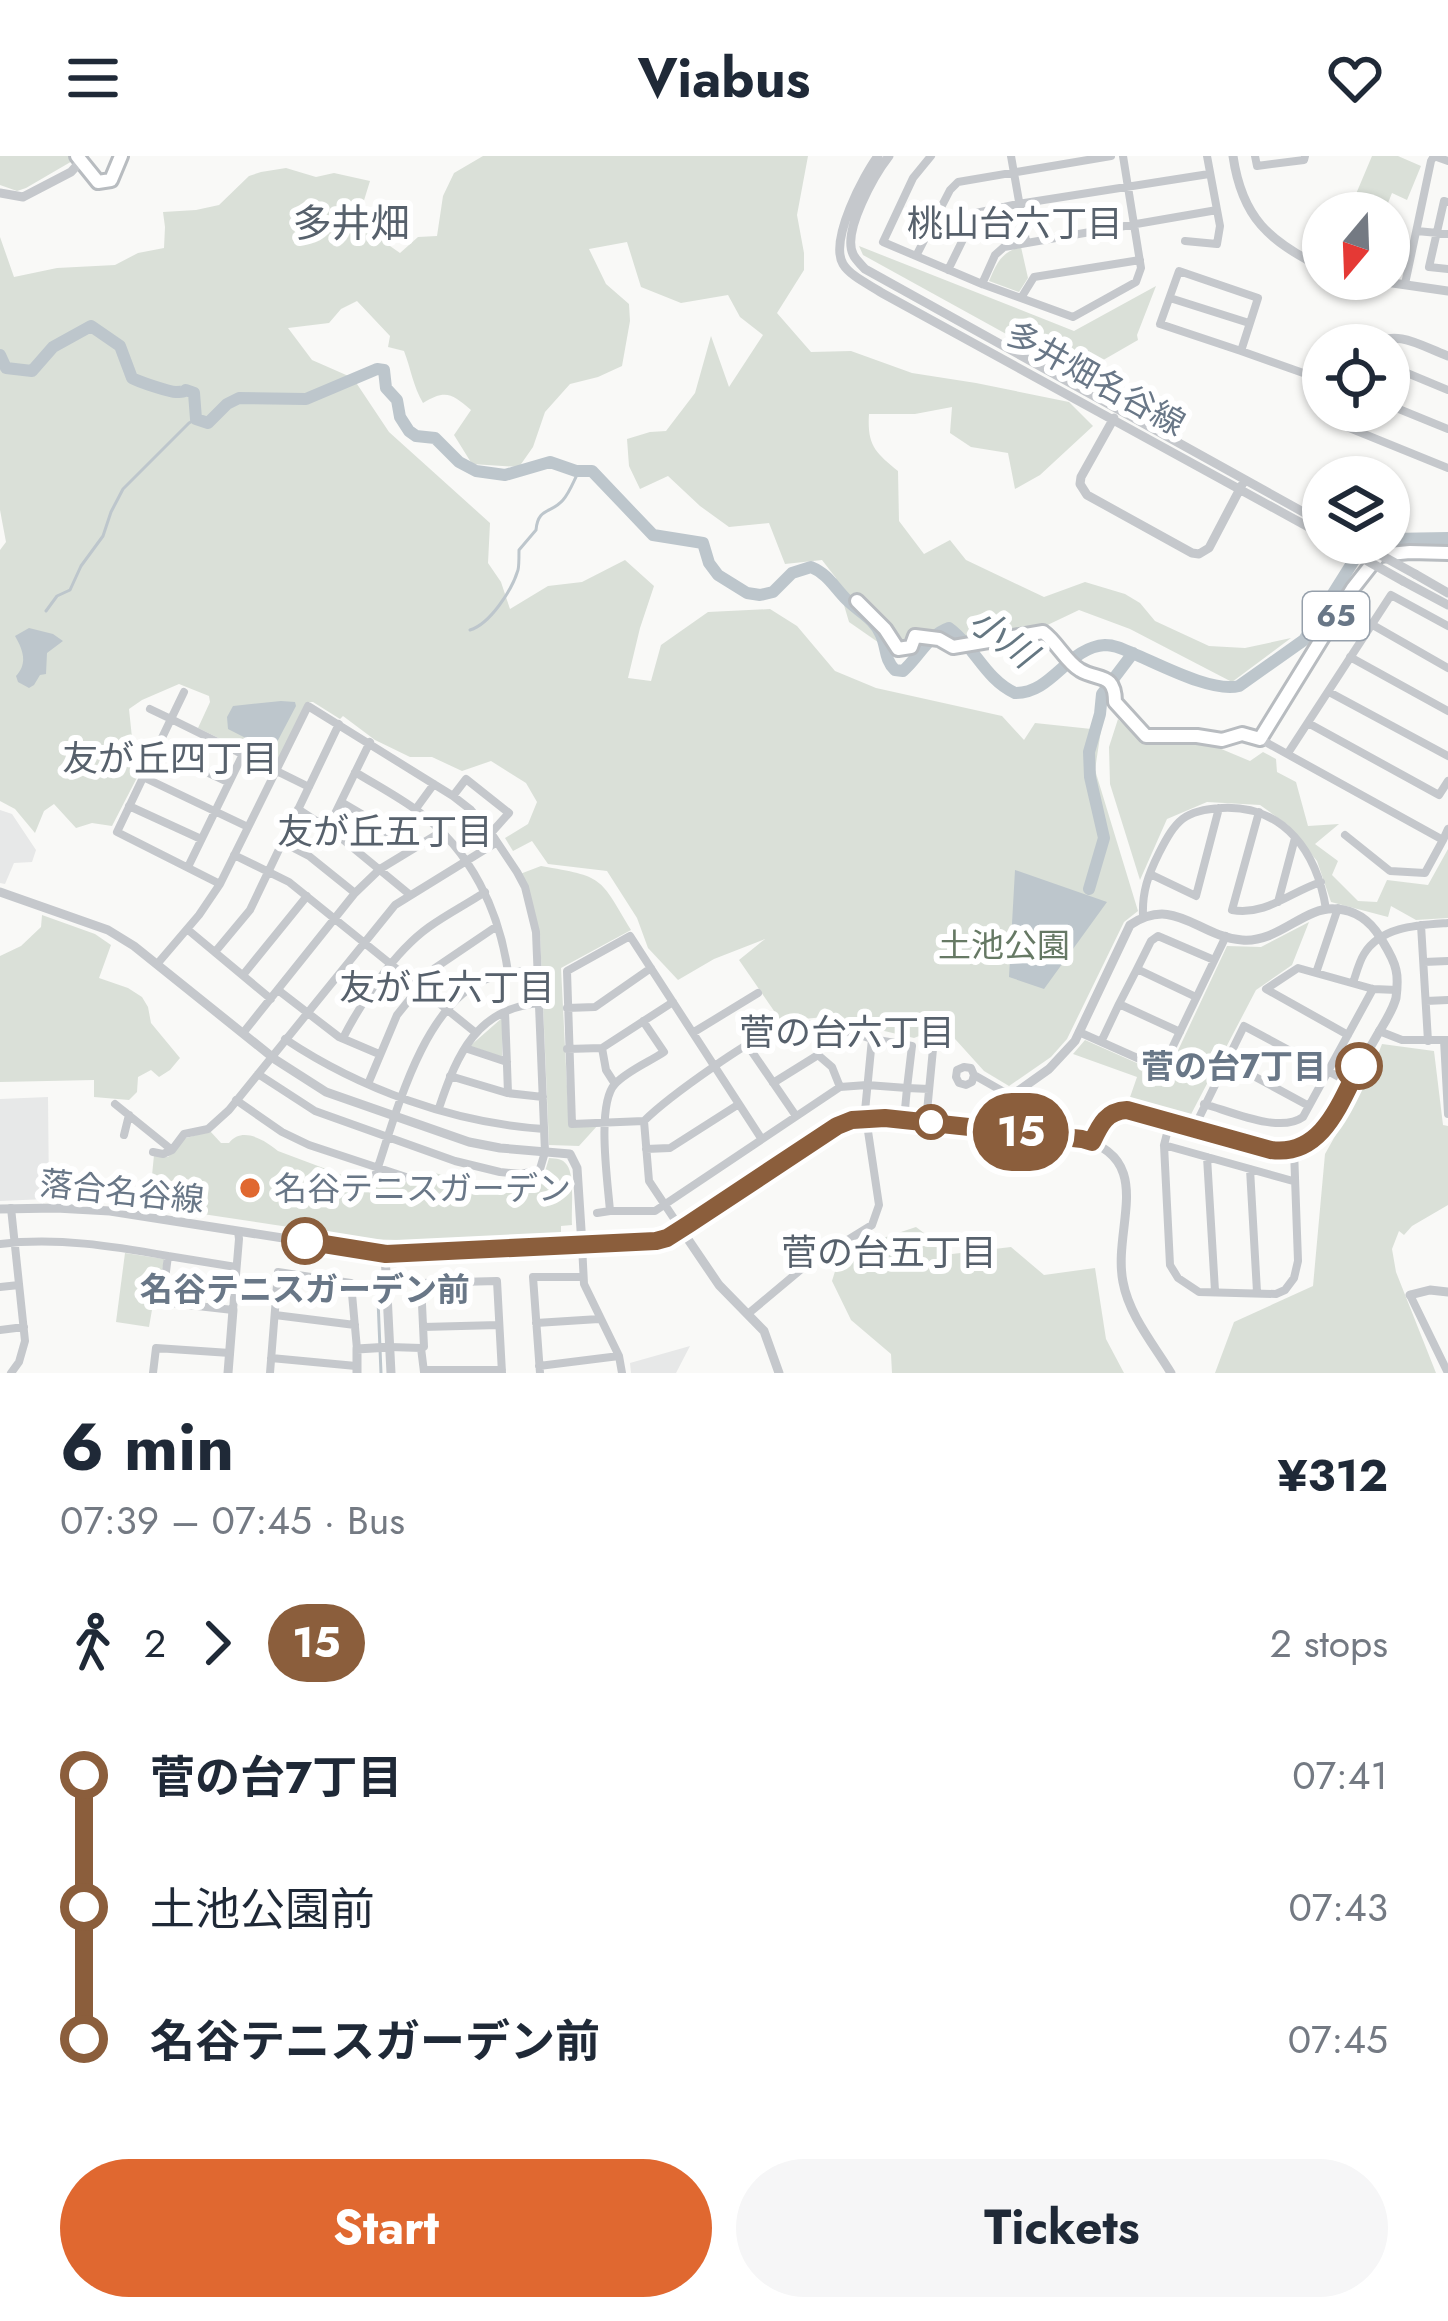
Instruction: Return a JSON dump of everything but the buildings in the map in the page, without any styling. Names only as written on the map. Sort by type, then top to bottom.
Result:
[{"type":"main road","points":[[79,159],[104,183],[111,180],[121,156]]},
{"type":"main road","name":"65","points":[[1260,739],[1353,587],[1379,555],[1448,553]]},
{"type":"main road","points":[[857,601],[898,649],[910,647],[915,636],[953,646],[1043,632],[1081,671],[1105,677],[1115,691],[1115,702],[1146,736],[1222,740],[1242,734],[1260,739]]},
{"type":"street","name":"多井畑名谷線","points":[[878,156],[864,175],[842,236],[844,266],[882,293],[1114,418],[1302,513]]},
{"type":"street","name":"多井畑名谷線","points":[[889,156],[863,199],[850,242],[853,256],[865,268],[1302,522]]},
{"type":"street","points":[[931,156],[913,178],[883,242],[1073,317],[1136,281],[1141,268],[1123,156]]},
{"type":"street","points":[[1011,156],[1026,241]]},
{"type":"street","points":[[916,256],[958,182],[1111,156]]},
{"type":"street","points":[[1185,241],[1216,244],[1220,226],[1207,156]]},
{"type":"street","points":[[1234,156],[1237,181],[1255,220],[1302,255]]},
{"type":"street","points":[[1255,156],[1257,166],[1304,160],[1305,156]]},
{"type":"street","points":[[1410,262],[1431,161],[1434,156],[1448,160]]},
{"type":"street","points":[[0,195],[23,197],[71,172],[79,159]]},
{"type":"street","points":[[949,270],[976,213],[1209,174]]},
{"type":"street","points":[[1448,202],[1444,201],[1429,267],[1448,269]]},
{"type":"street","points":[[982,284],[995,255],[1004,247],[1217,210]]},
{"type":"street","points":[[1417,231],[1448,235]]},
{"type":"street","points":[[1021,298],[1034,277],[1140,260]]},
{"type":"street","points":[[1240,351],[1258,298],[1179,271],[1160,325],[1302,373]]},
{"type":"street","points":[[1410,285],[1448,291]]},
{"type":"street","points":[[1170,298],[1250,323]]},
{"type":"street","points":[[1410,341],[1448,356]]},
{"type":"street","points":[[1410,374],[1448,390]]},
{"type":"street","points":[[1410,414],[1448,429]]},
{"type":"street","points":[[1114,418],[1080,484],[1087,495],[1192,553],[1209,548],[1243,484]]},
{"type":"street","points":[[1359,432],[1448,468]]},
{"type":"street","points":[[1374,564],[1448,605]]},
{"type":"street","points":[[1397,564],[1448,592]]},
{"type":"street","points":[[1288,753],[1390,595],[1448,626]]},
{"type":"street","points":[[1371,624],[1448,668]]},
{"type":"street","points":[[1350,658],[1448,711]]},
{"type":"street","points":[[184,692],[117,832],[220,884]]},
{"type":"street","points":[[1329,692],[1448,755]]},
{"type":"street","points":[[158,963],[220,884],[308,706],[470,810],[525,887],[536,932],[544,1129],[544,1152],[537,1172],[470,1166],[388,1138],[315,1112],[258,1074]]},
{"type":"street","points":[[150,709],[309,787]]},
{"type":"street","points":[[1308,723],[1439,796],[1448,781]]},
{"type":"street","points":[[215,952],[250,910],[339,724]]},
{"type":"street","points":[[1260,739],[1442,840]]},
{"type":"street","points":[[328,828],[370,742]]},
{"type":"street","points":[[157,749],[228,782]]},
{"type":"street","points":[[188,867],[243,754]]},
{"type":"street","points":[[355,772],[415,810],[468,861],[485,892],[504,945],[508,972]]},
{"type":"street","points":[[143,777],[248,827]]},
{"type":"street","points":[[452,796],[466,779],[509,814],[490,833]]},
{"type":"street","points":[[415,810],[434,784]]},
{"type":"street","points":[[341,802],[409,850]]},
{"type":"street","points":[[130,806],[201,839]]},
{"type":"street","points":[[1150,874],[1196,896],[1219,808]]},
{"type":"street","points":[[1143,916],[1143,889],[1176,823],[1186,813],[1249,808],[1295,838],[1313,861],[1332,909],[1316,973]]},
{"type":"street","points":[[298,809],[410,894]]},
{"type":"street","points":[[1259,812],[1232,910],[1247,913],[1321,882]]},
{"type":"street","points":[[1345,835],[1390,871],[1425,873],[1448,830]]},
{"type":"street","points":[[244,1033],[355,893],[380,869],[441,832]]},
{"type":"street","points":[[1277,903],[1295,838]]},
{"type":"street","points":[[282,842],[309,856],[355,893]]},
{"type":"street","points":[[153,1152],[163,1154],[184,1134],[208,1129],[395,905],[497,842]]},
{"type":"street","points":[[234,856],[307,896],[476,1033]]},
{"type":"street","points":[[0,892],[108,930],[158,963],[271,1056],[326,1092],[476,1144],[566,1153],[575,1159],[582,1277],[619,1356],[622,1373]]},
{"type":"street","points":[[343,1039],[359,1008],[393,964],[429,927],[485,892]]},
{"type":"street","points":[[243,975],[307,896]]},
{"type":"street","points":[[1000,1130],[1011,1096],[1064,1055],[1130,925],[1143,916],[1174,914],[1239,940],[1262,939],[1332,909],[1362,917],[1380,938],[1397,972],[1392,1007],[1320,1134],[1294,1150],[1271,1150],[1127,1110],[1103,1119],[1092,1142],[1116,1159],[1128,1192],[1122,1279],[1131,1307],[1171,1373]]},
{"type":"street","points":[[1353,983],[1364,953],[1380,938],[1400,928],[1448,923]]},
{"type":"street","points":[[1421,925],[1428,1041]]},
{"type":"street","points":[[368,1084],[397,1015],[435,968],[497,926]]},
{"type":"street","points":[[187,929],[271,999]]},
{"type":"street","points":[[761,1139],[716,1066],[630,936],[566,971],[572,1124],[644,1120],[716,1066],[781,1027],[812,1024],[912,1046],[904,1120]]},
{"type":"street","points":[[1101,1042],[1151,941],[1158,936],[1214,960]]},
{"type":"street","points":[[1079,1032],[1162,1069],[1226,936]]},
{"type":"street","points":[[1424,962],[1448,961]]},
{"type":"street","points":[[567,1008],[595,1007],[650,968]]},
{"type":"street","points":[[1348,1035],[1266,989],[1298,968],[1373,989],[1396,989]]},
{"type":"street","points":[[1137,969],[1196,997]]},
{"type":"street","points":[[374,1182],[426,1038],[447,1009],[483,980],[540,970]]},
{"type":"street","points":[[1204,1104],[1287,1125],[1303,1117],[1373,989]]},
{"type":"street","points":[[278,990],[343,1039],[379,1054]]},
{"type":"street","points":[[694,1032],[758,992]]},
{"type":"street","points":[[1426,1001],[1448,1000]]},
{"type":"street","points":[[567,1049],[602,1048],[673,1003]]},
{"type":"street","points":[[439,1108],[450,1076],[476,1033],[505,1009],[540,1004]]},
{"type":"street","points":[[1119,1004],[1180,1032]]},
{"type":"street","points":[[505,1009],[508,1093]]},
{"type":"street","points":[[610,1211],[608,1095],[615,1084],[664,1052],[644,1022]]},
{"type":"street","points":[[773,1083],[818,1055],[830,1026]]},
{"type":"street","points":[[1194,1128],[1244,1026],[1350,1083]]},
{"type":"street","points":[[1379,1031],[1402,1040],[1446,1040],[1448,1114]]},
{"type":"street","points":[[285,1039],[323,1064],[403,1097],[475,1120],[544,1129]]},
{"type":"street","points":[[749,1313],[803,1267],[872,1225],[879,1204],[866,1118],[872,1039]]},
{"type":"street","points":[[748,1046],[796,1116]]},
{"type":"street","points":[[465,1048],[507,1062]]},
{"type":"street","points":[[602,1048],[606,1070],[615,1084]]},
{"type":"street","points":[[926,1122],[933,1049]]},
{"type":"street","points":[[818,1055],[832,1067],[840,1087]]},
{"type":"street","points":[[1226,1060],[1309,1106]]},
{"type":"street","points":[[974,1075],[1011,1096]]},
{"type":"street","points":[[450,1076],[508,1093],[543,1096]]},
{"type":"street","points":[[597,1213],[655,1211],[840,1087],[928,1089]]},
{"type":"street","points":[[236,1100],[282,1132],[409,1178]]},
{"type":"street","points":[[115,1104],[172,1150]]},
{"type":"street","points":[[646,1148],[670,1148],[739,1104]]},
{"type":"street","points":[[124,1135],[129,1115]]},
{"type":"street","name":"落合名谷線","points":[[6,1209],[110,1211],[386,1254],[656,1241],[837,1126],[866,1118],[1092,1142]]},
{"type":"street","points":[[644,1120],[649,1180],[719,1285],[766,1335],[779,1373]]},
{"type":"street","points":[[1170,1122],[1163,1145],[1170,1265],[1178,1278],[1199,1292],[1276,1294],[1294,1277],[1298,1261],[1294,1150]]},
{"type":"street","points":[[1163,1145],[1293,1181]]},
{"type":"street","points":[[1207,1157],[1215,1291]]},
{"type":"street","points":[[1250,1169],[1257,1292]]},
{"type":"street","points":[[6,1209],[15,1243],[24,1327],[23,1353],[11,1373]]},
{"type":"street","points":[[228,1373],[238,1231]]},
{"type":"street","points":[[0,1244],[107,1245],[236,1267]]},
{"type":"street","points":[[386,1254],[391,1373]]},
{"type":"street","points":[[168,1256],[161,1302],[233,1310]]},
{"type":"street","points":[[270,1373],[278,1272],[352,1283],[357,1370],[272,1358]]},
{"type":"street","points":[[582,1277],[533,1277],[540,1370],[619,1356]]},
{"type":"street","points":[[497,1281],[499,1325],[502,1371],[424,1372],[421,1283],[497,1281]]},
{"type":"street","points":[[0,1287],[19,1285]]},
{"type":"street","points":[[1448,1292],[1410,1295],[1448,1373]]},
{"type":"street","points":[[274,1316],[355,1325]]},
{"type":"street","points":[[536,1323],[599,1318]]},
{"type":"street","points":[[423,1327],[499,1325]]},
{"type":"street","points":[[0,1330],[24,1327]]},
{"type":"street","points":[[153,1373],[156,1348],[230,1353]]},
{"type":"street","points":[[357,1349],[421,1348]]},
{"type":"shaded area","points":[[29,628],[63,641],[47,653],[46,674],[29,688],[16,676],[23,656],[15,636]]},
{"type":"shaded area","points":[[281,701],[296,706],[275,746],[267,749],[228,729],[233,706]]},
{"type":"shaded area","points":[[0,810],[12,814],[36,850],[32,862],[14,863],[5,884],[0,883]]},
{"type":"shaded area","points":[[1015,870],[1107,902],[1044,989],[1009,977]]},
{"type":"shaded area","points":[[48,1097],[49,1195],[46,1199],[0,1201],[0,1099]]},
{"type":"shaded area","points":[[690,1346],[676,1373],[631,1373],[630,1363]]},
{"type":"green space","points":[[0,156],[73,156],[74,160],[17,191],[0,185]]},
{"type":"green space","name":"土池公園","points":[[483,156],[808,156],[797,215],[804,270],[777,313],[811,352],[851,351],[912,373],[1069,402],[1093,426],[1040,475],[1015,489],[1008,453],[971,447],[950,433],[952,407],[915,414],[869,414],[874,447],[898,471],[899,521],[924,554],[950,540],[966,560],[1044,597],[1085,582],[1125,594],[1155,621],[1209,646],[1245,648],[1291,638],[1232,682],[1130,629],[1079,610],[1037,630],[995,632],[895,654],[849,622],[836,578],[822,560],[785,564],[769,523],[729,527],[668,476],[640,489],[629,466],[627,439],[666,431],[695,393],[711,336],[729,387],[763,335],[740,317],[728,295],[681,303],[641,287],[627,242],[589,249],[606,284],[629,304],[622,366],[570,384],[545,412],[533,447],[519,467],[472,464],[454,435],[471,410],[448,395],[423,403],[404,351],[388,347],[390,336],[357,301],[329,323],[288,328],[312,360],[353,378],[389,432],[490,523],[488,563],[510,609],[548,586],[582,582],[625,560],[654,586],[628,678],[651,681],[661,645],[708,612],[770,609],[797,626],[835,671],[876,688],[1002,716],[1024,740],[1035,723],[1101,730],[1095,770],[1138,911],[1124,922],[1067,1039],[1051,1057],[1009,1086],[984,1071],[946,1029],[914,1038],[825,1017],[781,1021],[739,960],[765,939],[714,959],[678,980],[648,948],[637,918],[607,871],[548,864],[532,841],[513,851],[505,838],[528,824],[537,802],[526,783],[491,761],[462,771],[432,757],[410,757],[313,702],[307,702],[278,762],[272,764],[198,728],[209,696],[179,684],[142,700],[129,709],[134,757],[143,766],[112,826],[92,823],[76,828],[54,804],[44,811],[35,833],[15,809],[0,801],[0,550],[6,542],[0,510],[0,237],[14,277],[57,268],[115,265],[138,253],[164,248],[163,212],[219,205],[249,176],[286,168],[316,177],[334,173],[370,181],[357,223],[400,253],[418,237],[437,236],[443,196],[454,173]]},
{"type":"green space","points":[[1372,156],[1398,156],[1421,166],[1410,193],[1357,192]]},
{"type":"green space","points":[[859,246],[1074,331],[1156,286],[1138,340],[1079,374],[863,255]]},
{"type":"green space","points":[[1021,247],[1028,278],[1019,292],[989,281],[1001,259]]},
{"type":"green space","points":[[1118,719],[1141,741],[1207,743],[1250,761],[1263,752],[1276,759],[1277,772],[1296,782],[1308,826],[1339,824],[1315,844],[1338,861],[1332,875],[1358,901],[1377,902],[1387,880],[1428,885],[1448,849],[1448,918],[1416,920],[1391,906],[1388,917],[1331,902],[1317,861],[1288,825],[1260,805],[1207,802],[1167,819],[1140,880],[1110,784],[1109,747]]},
{"type":"green space","points":[[541,866],[598,882],[631,930],[561,968],[569,1126],[598,1125],[579,1146],[549,1145],[540,934],[520,874]]},
{"type":"green space","points":[[42,915],[95,934],[111,945],[99,978],[142,997],[151,1023],[180,1058],[159,1077],[151,1070],[138,1077],[137,1092],[129,1100],[94,1097],[94,1080],[0,1082],[0,956],[21,946],[41,927]]},
{"type":"green space","points":[[1309,922],[1292,965],[1256,990],[1187,1122],[1128,1103],[1137,1077],[1073,1054],[1085,1040],[1166,1076],[1227,946],[1261,947]]},
{"type":"green space","points":[[502,1018],[502,1057],[470,1046]]},
{"type":"green space","points":[[1382,1044],[1434,1051],[1443,1125],[1448,1126],[1448,1205],[1404,1235],[1399,1231],[1392,1249],[1396,1272],[1436,1373],[1215,1373],[1234,1322],[1313,1286],[1325,1154]]},
{"type":"green space","points":[[210,1131],[221,1143],[253,1136],[278,1151],[374,1187],[382,1174],[426,1187],[432,1172],[485,1188],[539,1192],[549,1158],[559,1159],[571,1177],[572,1225],[561,1226],[561,1236],[355,1239],[149,1206],[154,1155],[168,1157],[183,1139]]},
{"type":"green space","points":[[916,1227],[952,1254],[1011,1247],[1044,1275],[1095,1268],[1106,1339],[1124,1373],[892,1373],[891,1354],[851,1320],[832,1281],[841,1252]]},
{"type":"green space","points":[[125,1253],[164,1259],[149,1327],[116,1322]]},
{"type":"waterway","name":"小川","points":[[0,355],[6,368],[32,371],[53,347],[91,326],[120,346],[132,378],[194,393],[196,419],[208,423],[239,398],[306,399],[384,370],[386,388],[397,400],[409,431],[435,438],[459,462],[476,471],[505,475],[550,462],[592,471],[653,535],[703,543],[718,575],[747,593],[773,592],[792,573],[811,567],[875,624],[895,670],[903,671],[929,641],[949,628],[996,680],[1015,693],[1039,686],[1081,653],[1105,645],[1200,682],[1239,686],[1304,640],[1352,564]]},
{"type":"waterway","points":[[46,611],[57,596],[70,590],[103,536],[123,489],[196,419]]},
{"type":"waterway","points":[[470,630],[499,605],[518,570],[519,550],[542,514],[565,497],[579,471]]},
{"type":"waterway","name":"小川","points":[[1410,539],[1448,538]]},
{"type":"waterway","points":[[1089,889],[1104,838],[1089,752],[1102,694],[1133,653]]},
{"type":"waterway","points":[[377,1275],[381,1373]]},
{"type":"bus line","name":"15","points":[[305,1241],[386,1254],[656,1241],[837,1126],[866,1118],[1092,1142],[1103,1119],[1127,1110],[1271,1150],[1294,1150],[1326,1127],[1359,1066]]},
{"type":"place","name":"菅の台7丁目","points":[[1359,1066]]},
{"type":"place","name":"名谷テニスガーデン","points":[[250,1188]]},
{"type":"place","name":"名谷テニスガーデン前","points":[[305,1241]]},
{"type":"district","name":"多井畑","points":[[351,223]]},
{"type":"district","name":"桃山台六丁目","points":[[1015,223]]},
{"type":"district","name":"友が丘四丁目","points":[[170,758]]},
{"type":"district","name":"友が丘五丁目","points":[[385,831]]},
{"type":"district","name":"友が丘六丁目","points":[[447,987]]},
{"type":"district","name":"菅の台六丁目","points":[[847,1032]]},
{"type":"district","name":"菅の台五丁目","points":[[889,1252]]}]
